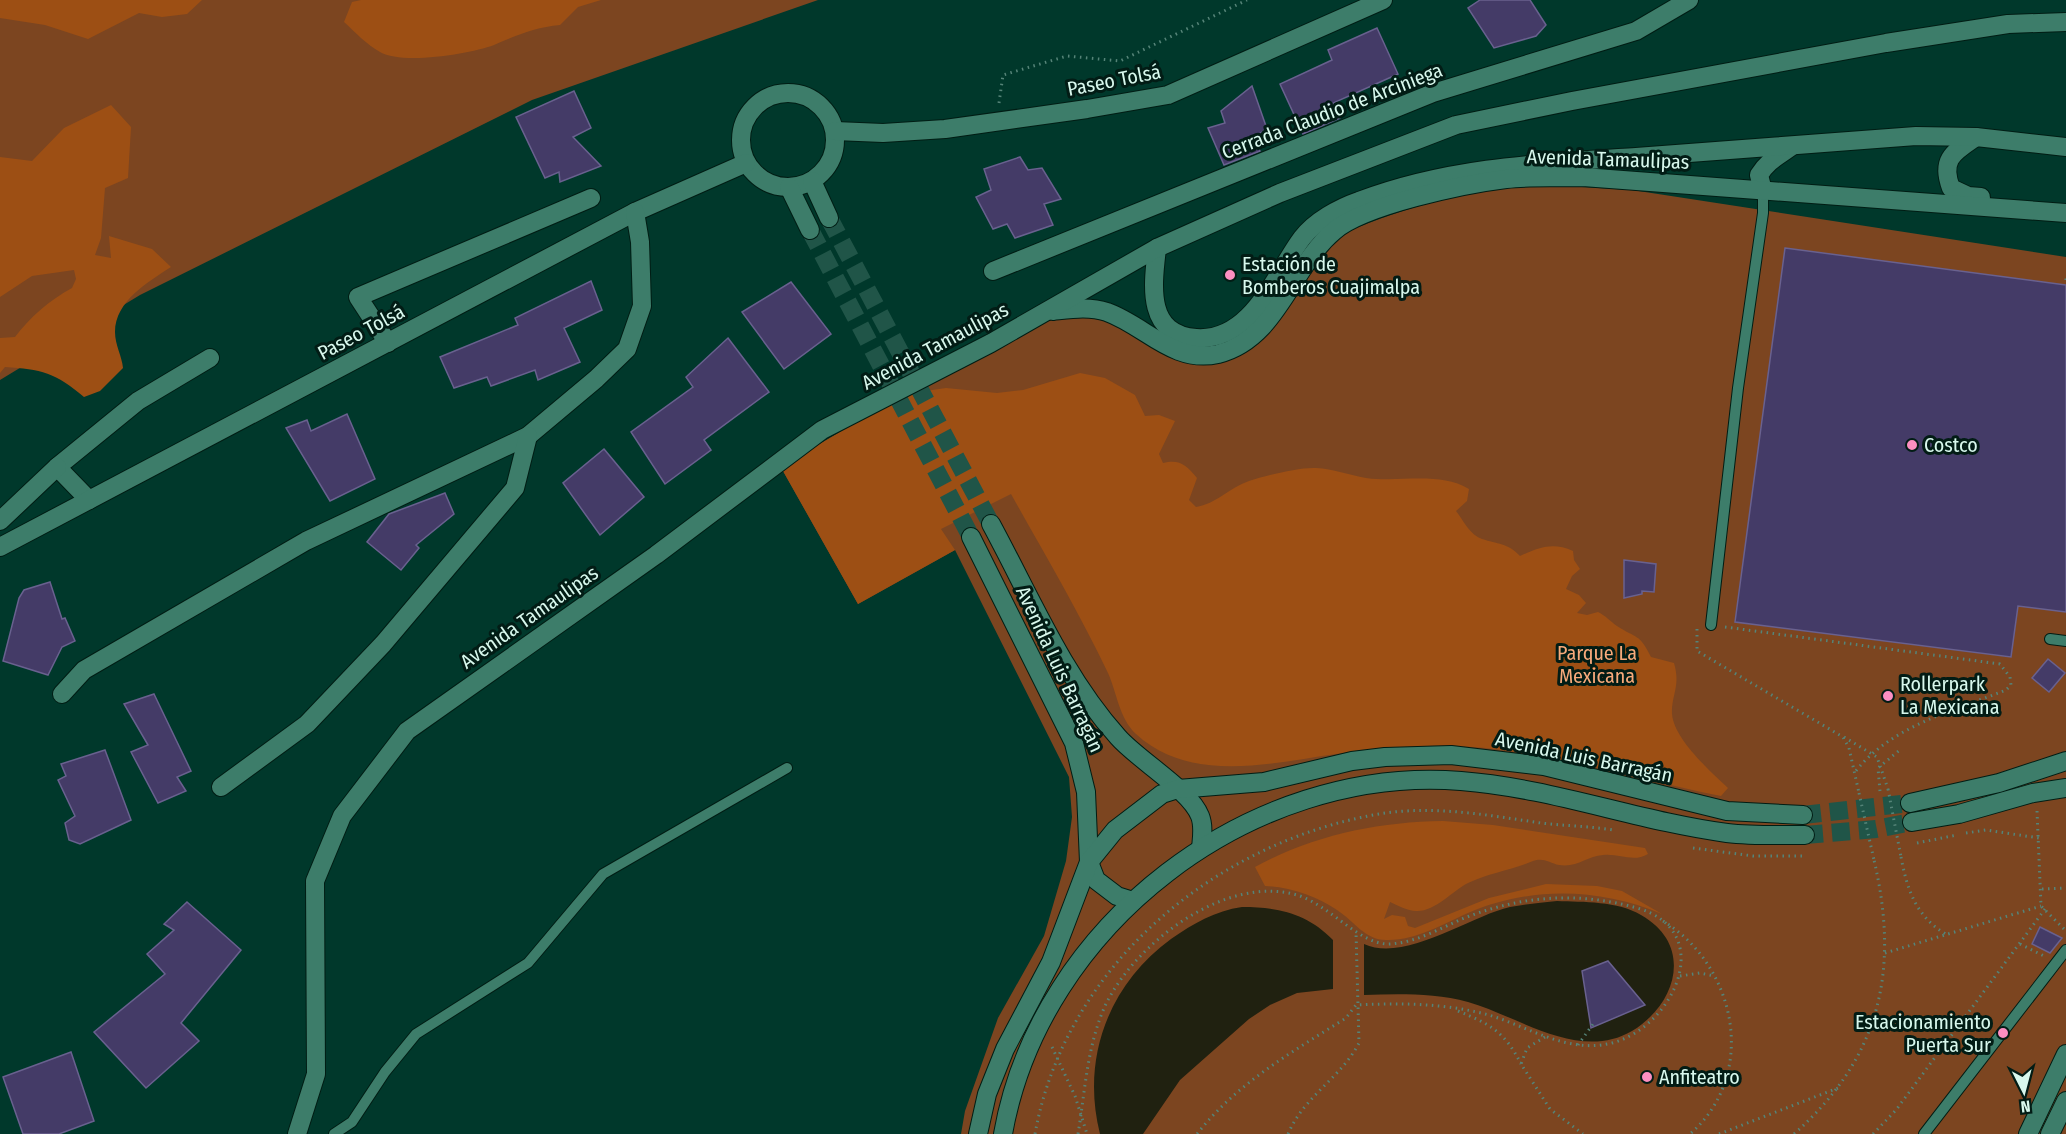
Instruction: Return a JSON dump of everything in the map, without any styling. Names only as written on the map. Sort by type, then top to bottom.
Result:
[{"type":"street","name":"Paseo Tolsá","points":[[835,131],[884,133],[996,122],[1168,95],[1383,0]]},
{"type":"street","name":"Cerrada Claudio de Arciniega","points":[[993,271],[1433,93],[1636,31],[1689,0]]},
{"type":"street","name":"Avenida Tamaulipas","points":[[297,1134],[316,1074],[315,882],[342,816],[407,731],[656,555],[822,430],[1045,312],[1157,248],[1280,193],[1456,125],[1583,98],[1886,43],[2008,24],[2066,22]]},
{"type":"street","points":[[792,92],[812,98],[827,112],[835,131],[834,154],[829,165],[812,181],[789,187],[764,181],[746,163],[740,144],[743,123],[754,106],[772,95],[792,92]]},
{"type":"street","name":"Avenida Tamaulipas","points":[[1157,248],[1152,293],[1156,310],[1165,324],[1180,334],[1196,338],[1214,337],[1231,331],[1250,315],[1277,280],[1303,236],[1326,217],[1359,201],[1434,180],[1504,166],[1916,136],[1976,137],[2066,147]]},
{"type":"street","points":[[1976,137],[1952,154],[1946,175],[1951,188],[1968,196],[2052,204],[2064,213]]},
{"type":"street","points":[[1763,191],[1759,175],[1762,169],[1793,145]]},
{"type":"street","name":"Paseo Tolsá","points":[[0,547],[635,212],[746,163]]},
{"type":"street","name":"Avenida Tamaulipas","points":[[1045,312],[1084,308],[1105,312],[1133,323],[1173,351],[1195,356],[1218,354],[1239,346],[1263,327],[1317,246],[1336,229],[1365,213],[1439,193],[1506,179],[1583,177],[2064,213]]},
{"type":"street","points":[[812,181],[829,218]]},
{"type":"street","points":[[789,187],[810,230]]},
{"type":"street","points":[[388,343],[358,297],[591,198]]},
{"type":"street","points":[[62,694],[84,670],[306,541],[528,436],[596,379],[627,349],[642,306],[640,243],[635,212]]},
{"type":"street","points":[[0,521],[57,467],[138,401],[210,358]]},
{"type":"street","points":[[221,787],[307,724],[384,644],[515,488],[528,436]]},
{"type":"street","points":[[57,467],[89,500]]},
{"type":"street","name":"Avenida Luis Barragán","points":[[991,524],[1090,702],[1120,739],[1178,789],[1199,813],[1202,824],[1201,848]]},
{"type":"street","name":"Avenida Luis Barragán","points":[[971,537],[1074,744],[1086,792],[1089,862],[1096,880],[1106,889],[1133,901]]},
{"type":"street","name":"Avenida Luis Barragán","points":[[978,1134],[987,1094],[1001,1058],[1055,952],[1089,862],[1115,830],[1142,807],[1162,794],[1178,789],[1264,782],[1352,761],[1385,757],[1451,755],[1544,766],[1727,811],[1803,815]]},
{"type":"street","points":[[1910,803],[1999,783],[2066,761]]},
{"type":"street","points":[[1003,1134],[1014,1090],[1040,1028],[1069,978],[1089,951],[1133,901],[1201,848],[1268,814],[1300,802],[1360,786],[1429,779],[1527,788],[1664,821],[1729,833],[1805,835]]},
{"type":"street","points":[[1912,822],[1959,814],[2050,790],[2066,789]]},
{"type":"street","points":[[2028,1134],[2066,1054]]},
{"type":"street","points":[[2050,1134],[2066,1101]]},
{"type":"lane","points":[[1711,625],[1738,388],[1763,213],[1763,191]]},
{"type":"lane","points":[[2050,639],[2066,641]]},
{"type":"lane","points":[[334,1134],[352,1122],[385,1072],[416,1034],[528,963],[603,874],[787,768]]},
{"type":"lane","points":[[1924,1134],[2058,966],[2066,950]]},
{"type":"path","points":[[996,122],[1003,75],[1067,56],[1120,61],[1247,0]]},
{"type":"path","points":[[1855,772],[1872,753],[1906,730],[2006,690],[2011,685],[2006,669],[2000,664],[1711,625],[1702,624],[1697,628],[1697,651],[1872,753],[1881,765],[1888,789],[1908,890],[1916,906],[1934,927],[1946,934]]},
{"type":"path","points":[[1794,1134],[1840,1088],[1864,1045],[1873,1023],[1882,980],[1885,953],[1883,905],[1855,772],[1849,748],[1843,737]]},
{"type":"path","points":[[1880,791],[1877,775],[1881,765],[1900,749]]},
{"type":"path","points":[[2037,809],[2041,906]]},
{"type":"path","points":[[1035,1134],[1045,1096],[1059,1060],[1092,993],[1119,957],[1152,925],[1229,868],[1280,842],[1333,824],[1371,816],[1431,810],[1484,813],[1620,831]]},
{"type":"path","points":[[1917,843],[1978,830],[2039,838]]},
{"type":"path","points":[[1687,846],[1753,856],[1804,856]]},
{"type":"path","points":[[2042,889],[2066,888]]},
{"type":"path","points":[[1078,1134],[1090,1056],[1106,1004],[1136,963],[1158,940],[1214,901],[1258,890],[1280,891],[1319,904],[1371,942],[1388,944],[1420,937],[1465,918],[1516,901],[1564,896],[1621,903],[1641,909],[1660,919],[1694,943],[1716,976],[1725,997],[1731,1023],[1731,1048],[1719,1094],[1690,1134]]},
{"type":"path","points":[[1885,953],[2041,906]]},
{"type":"path","points":[[2041,906],[2066,931]]},
{"type":"path","points":[[1872,1134],[1896,1110],[2045,909]]},
{"type":"path","points":[[1356,1005],[1409,1003],[1481,1013],[1546,1036],[1579,1044],[1610,1044],[1638,1033],[1670,1001],[1680,976],[1680,951],[1670,930],[1660,919]]},
{"type":"path","points":[[1288,1134],[1300,1110],[1352,1057],[1359,1042],[1356,1005],[1356,932]]},
{"type":"path","points":[[2020,944],[2058,966]]},
{"type":"path","points":[[1680,976],[1700,973],[1716,976]]},
{"type":"path","points":[[1197,1134],[1213,1113],[1245,1084],[1346,1018],[1356,1005]]},
{"type":"path","points":[[1453,1009],[1495,1029],[1506,1038],[1550,1109],[1583,1134]]},
{"type":"path","points":[[1579,1044],[1593,1024]]},
{"type":"path","points":[[1040,1028],[1059,1060],[1082,1114],[1087,1134]]},
{"type":"path","points":[[1521,1064],[1527,1048],[1546,1036]]},
{"type":"path","points":[[1719,1134],[1840,1088]]},
{"type":"green space","points":[[0,0],[818,0],[532,100],[140,295],[0,380]]},
{"type":"green space","points":[[0,0],[202,0],[187,14],[162,17],[139,13],[88,39],[45,25],[0,18]]},
{"type":"green space","points":[[361,0],[601,0],[578,7],[560,25],[534,30],[494,45],[436,57],[404,58],[380,52],[344,22],[352,2]]},
{"type":"green space","points":[[111,105],[131,127],[128,178],[105,188],[101,238],[95,255],[111,258],[109,236],[152,249],[171,267],[134,294],[127,302],[116,321],[115,332],[123,368],[100,391],[84,397],[65,382],[38,371],[5,367],[0,373],[0,338],[15,337],[41,310],[72,288],[76,279],[74,270],[32,276],[0,297],[0,157],[32,161],[64,128]]},
{"type":"green space","name":"Parque La Mexicana","points":[[1565,186],[1632,190],[2066,257],[2066,1134],[961,1134],[965,1111],[998,1018],[1044,936],[1066,861],[1072,817],[1069,777],[955,550],[858,604],[783,471],[808,451],[904,394],[1053,315],[1096,314],[1206,360],[1341,235],[1381,218],[1471,193],[1514,187]]},
{"type":"green space","points":[[1080,373],[1105,378],[1135,395],[1145,416],[1159,415],[1175,421],[1159,454],[1163,463],[1182,464],[1197,478],[1189,500],[1196,507],[1210,503],[1249,481],[1309,468],[1366,478],[1445,480],[1469,489],[1467,501],[1456,511],[1470,531],[1478,537],[1507,546],[1520,556],[1553,546],[1573,551],[1574,560],[1580,569],[1572,576],[1566,589],[1579,595],[1586,603],[1577,613],[1587,615],[1598,612],[1637,637],[1651,657],[1674,663],[1676,685],[1672,714],[1674,724],[1694,754],[1728,788],[1721,796],[1538,755],[1464,747],[1427,746],[1381,749],[1259,765],[1232,766],[1206,765],[1157,750],[1136,734],[1126,721],[1097,650],[1011,494],[941,529],[955,550],[858,604],[783,471],[808,451],[904,394],[946,388],[997,393],[1023,390]]},
{"type":"green space","points":[[1443,821],[1493,825],[1645,848],[1648,854],[1637,858],[1603,855],[1565,865],[1537,860],[1468,883],[1437,905],[1423,910],[1410,910],[1390,902],[1384,919],[1392,915],[1405,917],[1408,926],[1415,928],[1489,898],[1546,884],[1597,886],[1622,891],[1662,914],[1638,905],[1590,895],[1540,895],[1492,904],[1408,938],[1386,940],[1372,937],[1321,900],[1294,890],[1265,886],[1255,867],[1300,846],[1346,832],[1394,824]]},
{"type":"shaded area","points":[[1557,901],[1600,903],[1632,910],[1658,927],[1668,942],[1673,958],[1673,974],[1669,990],[1660,1006],[1632,1031],[1612,1039],[1591,1042],[1549,1033],[1455,999],[1416,995],[1364,995],[1364,944],[1380,948],[1398,948],[1418,943],[1510,907]],"holes":[[[1608,961],[1641,1000],[1640,1006],[1596,1026],[1590,1022],[1582,971]]]},
{"type":"shaded area","points":[[1242,907],[1268,908],[1291,913],[1313,923],[1333,940],[1333,989],[1297,993],[1270,1005],[1249,1019],[1180,1080],[1143,1134],[1100,1134],[1095,1106],[1094,1078],[1105,1026],[1116,1001],[1131,978],[1171,939],[1205,918]]},
{"type":"building","points":[[1480,0],[1530,0],[1546,25],[1536,36],[1494,48],[1468,8]]},
{"type":"building","points":[[1377,28],[1398,74],[1333,103],[1340,118],[1303,134],[1280,84],[1332,60],[1328,50]]},
{"type":"building","points":[[1252,86],[1267,129],[1254,137],[1260,151],[1224,165],[1208,128],[1225,123],[1221,111]]},
{"type":"building","points":[[574,91],[591,128],[573,137],[601,166],[560,182],[559,172],[545,178],[516,117]]},
{"type":"building","points":[[1020,157],[1028,170],[1042,168],[1061,199],[1044,204],[1053,225],[1015,238],[1007,224],[993,229],[976,197],[991,190],[984,169]]},
{"type":"building","name":"Costco","points":[[1785,248],[2066,285],[2066,612],[2018,606],[2011,657],[1735,622]]},
{"type":"building","points":[[591,281],[602,310],[564,328],[580,362],[538,380],[535,370],[491,386],[487,377],[454,388],[440,357],[518,325],[515,318]]},
{"type":"building","points":[[791,282],[831,334],[784,369],[742,312]]},
{"type":"building","points":[[728,338],[769,392],[704,440],[711,450],[665,484],[631,432],[693,387],[686,377]]},
{"type":"building","points":[[347,414],[375,479],[330,501],[286,428],[307,420],[311,431]]},
{"type":"building","points":[[604,449],[644,497],[600,535],[563,483]]},
{"type":"building","points":[[445,493],[454,514],[416,545],[419,548],[401,570],[367,542],[389,514]]},
{"type":"building","points":[[1624,560],[1656,564],[1654,592],[1642,591],[1642,594],[1624,598]]},
{"type":"building","points":[[50,582],[62,619],[65,618],[75,641],[62,647],[48,675],[3,661],[19,598],[24,590]]},
{"type":"building","points":[[2048,659],[2065,673],[2049,692],[2032,678]]},
{"type":"building","points":[[154,694],[191,771],[177,777],[186,791],[158,803],[131,752],[148,745],[124,704]]},
{"type":"building","points":[[105,750],[131,820],[80,844],[69,840],[65,823],[75,816],[58,780],[66,776],[61,764]]},
{"type":"building","points":[[187,902],[241,950],[181,1023],[199,1041],[146,1088],[94,1032],[165,974],[147,954],[174,930],[164,924]]},
{"type":"building","points":[[2040,927],[2062,938],[2050,953],[2032,944]]},
{"type":"building","points":[[1608,961],[1645,1005],[1591,1028],[1582,971]]},
{"type":"building","points":[[71,1052],[94,1121],[59,1134],[23,1134],[3,1077]]},
{"type":"tunnel","points":[[829,218],[991,524]]},
{"type":"tunnel","points":[[810,230],[971,537]]},
{"type":"tunnel","points":[[1803,815],[1910,803]]},
{"type":"tunnel","points":[[1805,835],[1876,829],[1912,822]]},
{"type":"place","name":"Estación de Bomberos Cuajimalpa","points":[[1230,275]]},
{"type":"place","name":"Costco","points":[[1912,445]]},
{"type":"place","name":"Rollerpark La Mexicana","points":[[1888,696]]},
{"type":"place","name":"Estacionamiento Puerta Sur","points":[[2003,1033]]},
{"type":"place","name":"Anfiteatro","points":[[1647,1077]]}]
